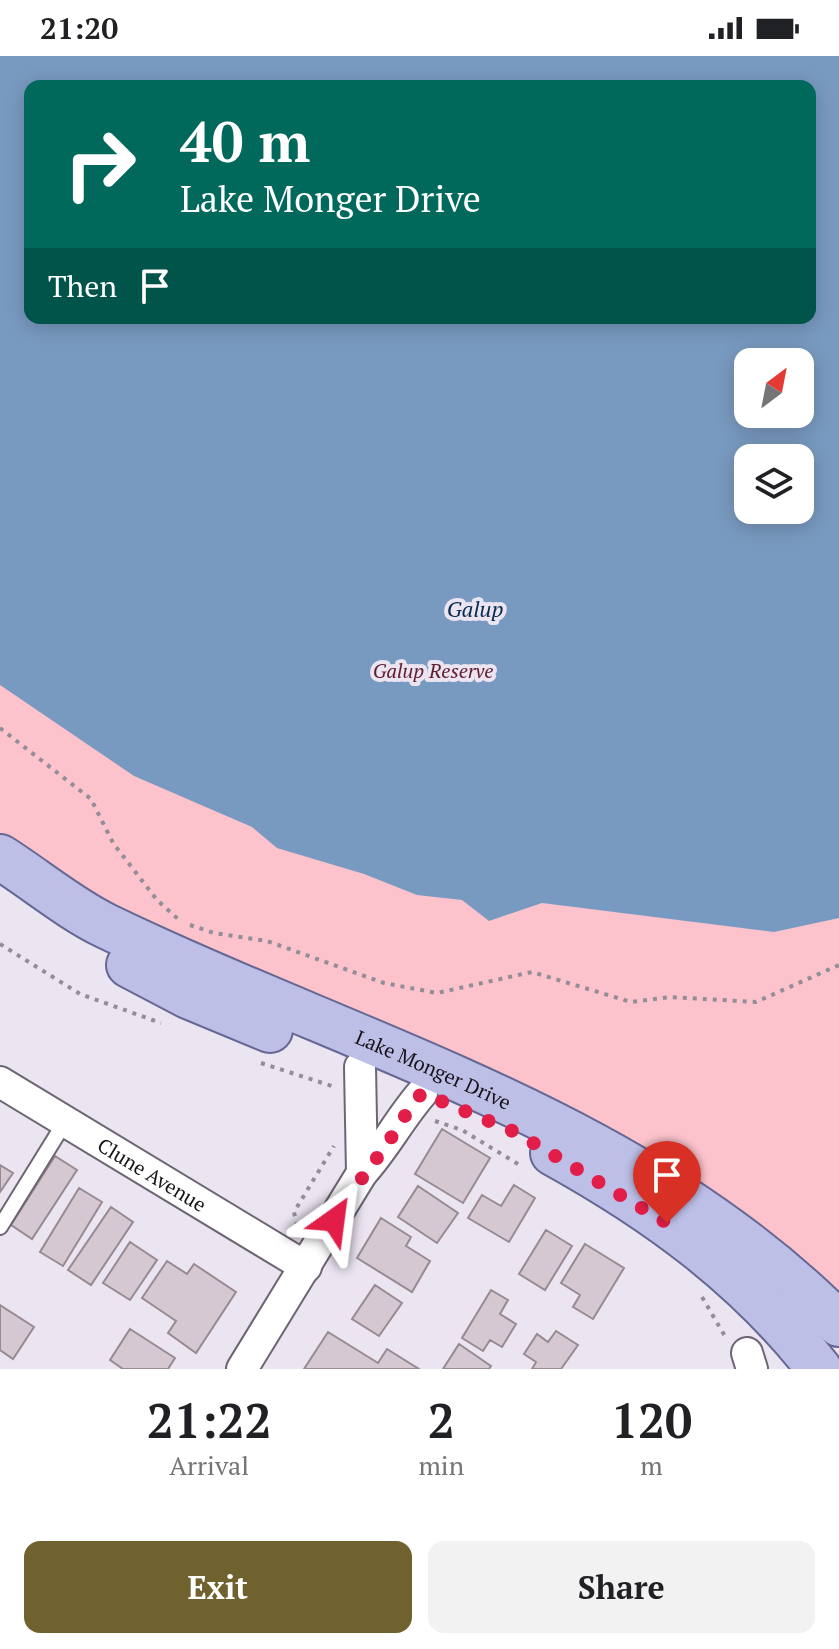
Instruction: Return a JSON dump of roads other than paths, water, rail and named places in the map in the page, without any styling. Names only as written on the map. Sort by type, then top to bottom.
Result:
[{"type":"main road","name":"Lake Monger Drive","points":[[0,857],[103,925],[384,1045],[615,1154],[748,1243],[804,1288],[839,1324]]},
{"type":"main road","name":"Lake Monger Drive","points":[[0,891],[41,919],[201,965],[362,1081],[414,1103],[528,1139],[619,1192],[688,1237],[729,1270],[819,1369]]},
{"type":"street","points":[[362,1081],[362,1173]]},
{"type":"street","name":"Clune Avenue","points":[[0,1082],[306,1267]]},
{"type":"street","points":[[242,1369],[362,1173],[382,1152],[414,1103]]},
{"type":"lane","points":[[0,1227],[65,1122]]},
{"type":"water","name":"Galup","points":[[0,56],[839,56],[839,918],[774,932],[542,903],[489,921],[462,900],[417,895],[364,874],[277,848],[252,827],[134,776],[0,685]]},
{"type":"park label","name":"Galup Reserve","points":[[433,670]]}]
